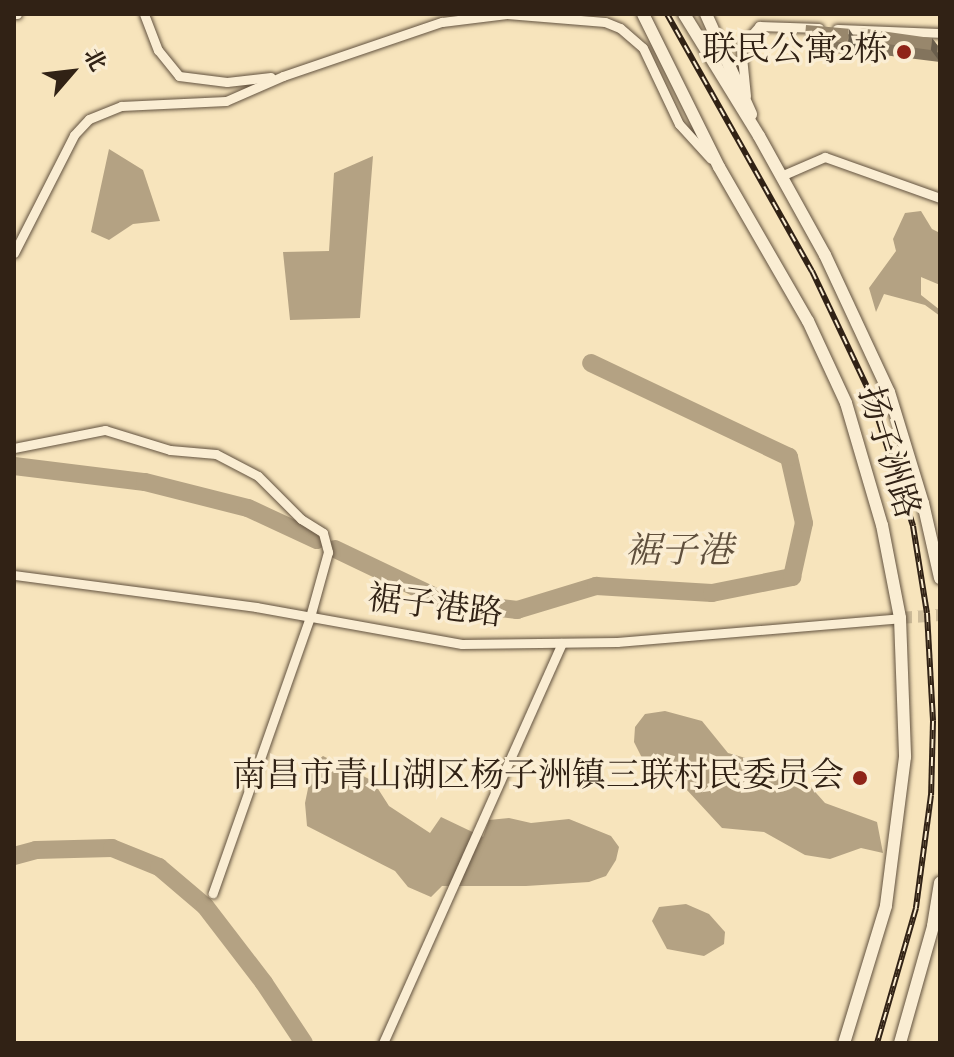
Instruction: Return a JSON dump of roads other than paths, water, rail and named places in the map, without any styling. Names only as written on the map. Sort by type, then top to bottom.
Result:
[{"type":"main road","name":"扬子洲路","points":[[643,14],[719,167],[808,321],[846,403],[882,525],[900,618],[905,757],[888,891],[844,1043]]},
{"type":"main road","name":"扬子洲路","points":[[684,14],[759,136],[825,255],[889,392],[923,503],[940,578]]},
{"type":"main road","points":[[706,14],[746,100],[759,136]]},
{"type":"main road","points":[[900,1043],[933,926],[939,890]]},
{"type":"street","points":[[144,14],[158,50],[179,76],[227,82],[283,76]]},
{"type":"street","points":[[14,253],[74,135],[89,119],[121,106],[226,101],[283,76],[442,22],[507,14],[605,22],[620,28],[643,48],[679,124],[719,167]]},
{"type":"street","points":[[746,100],[741,47],[759,26],[940,33]]},
{"type":"street","points":[[781,176],[825,157],[940,198]]},
{"type":"street","points":[[14,448],[105,430],[170,450],[216,454],[258,476],[301,519],[323,533],[328,552],[310,617],[213,893]]},
{"type":"street","name":"裾子港路","points":[[14,575],[310,617],[462,644],[617,642],[900,618]]},
{"type":"street","points":[[383,1043],[562,643]]},
{"type":"waterway","name":"裾子港","points":[[335,549],[444,601],[517,610],[596,586],[712,593],[792,577],[804,523],[789,457],[591,363]]},
{"type":"waterway","name":"裾子港","points":[[14,466],[145,482],[248,508],[317,540]]},
{"type":"waterway","points":[[14,856],[36,850],[112,848],[159,867],[205,906],[264,983],[304,1043]]},
{"type":"tunnel","points":[[900,618],[940,615]]},
{"type":"railway","points":[[667,14],[812,271],[869,391],[913,526],[927,613],[933,721],[931,795],[916,908],[877,1043]]},
{"type":"place","name":"联民公寓2栋","points":[[904,52]]},
{"type":"place","name":"南昌市青山湖区杨子洲镇三联村民委员会","points":[[860,778]]}]
